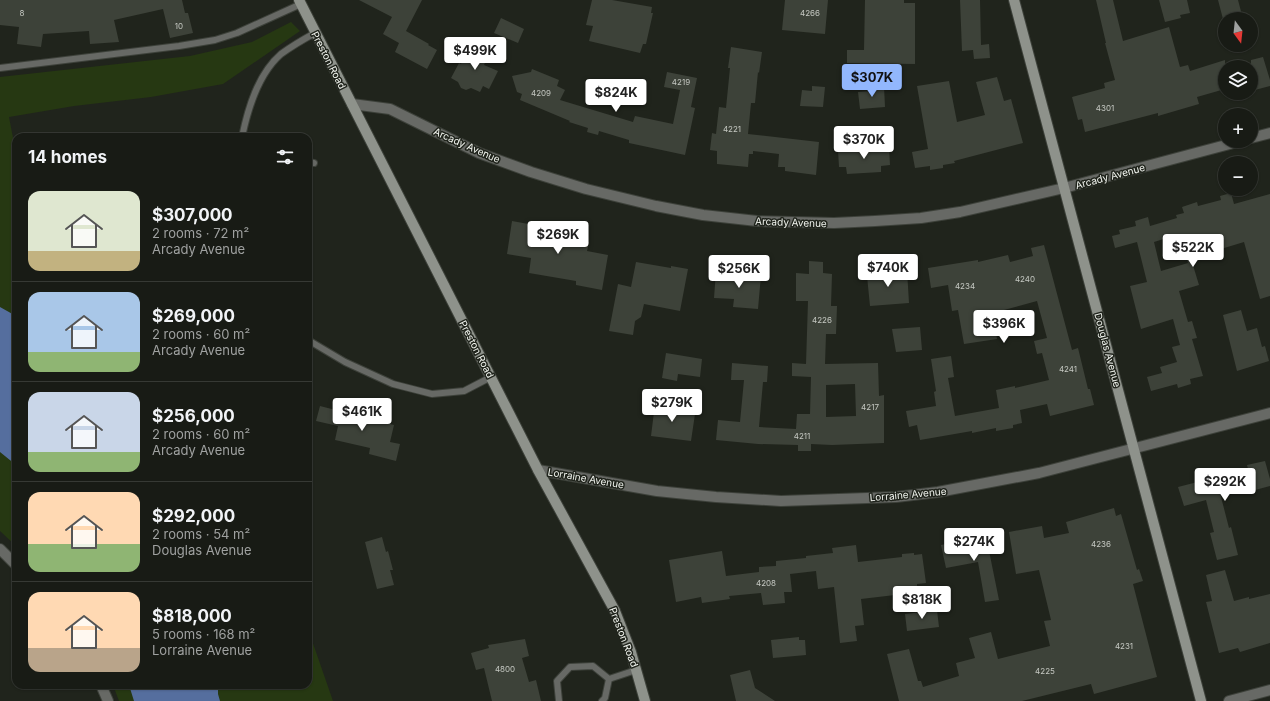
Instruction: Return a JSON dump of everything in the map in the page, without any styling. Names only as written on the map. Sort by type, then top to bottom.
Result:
[{"type":"main road","name":"Douglas Avenue","points":[[1014,0],[1201,701]]},
{"type":"main road","name":"Preston Road","points":[[300,2],[538,470],[615,611],[631,652],[645,701]]},
{"type":"street","name":"Arcady Avenue","points":[[352,104],[390,108],[479,153],[586,189],[656,206],[703,215],[763,221],[827,223],[875,221],[921,218],[960,212],[1064,188],[1218,147]]},
{"type":"street","points":[[1258,136],[1270,133]]},
{"type":"street","name":"Lorraine Avenue","points":[[538,470],[657,491],[716,498],[781,501],[896,497],[983,485],[1039,473],[1270,413]]},
{"type":"street","points":[[0,549],[12,560]]},
{"type":"street","points":[[103,689],[108,701]]},
{"type":"street","points":[[1229,701],[1270,690]]},
{"type":"lane","points":[[0,68],[171,47],[215,40],[237,33],[300,2]]},
{"type":"lane","points":[[243,133],[247,115],[257,88],[268,70],[280,55],[295,44],[316,33]]},
{"type":"lane","points":[[312,342],[345,362],[393,384],[432,394],[464,391],[491,377]]},
{"type":"lane","points":[[559,701],[557,681],[570,667],[593,666],[609,679]]},
{"type":"lane","points":[[609,679],[636,670]]},
{"type":"lane","points":[[602,701],[605,698],[609,679]]},
{"type":"green space","points":[[291,22],[300,31],[223,84],[151,97],[74,106],[9,117],[12,133],[12,542],[0,531],[0,77],[190,56],[252,42]]},
{"type":"green space","points":[[312,641],[333,701],[119,701],[114,689],[312,689]]},
{"type":"water","points":[[0,307],[12,314],[12,462],[0,452]]},
{"type":"water","points":[[130,689],[218,689],[220,701],[134,701]]},
{"type":"building","points":[[0,0],[182,0],[185,13],[188,13],[193,33],[170,38],[163,9],[114,20],[119,42],[90,44],[89,31],[43,34],[41,47],[17,44],[19,27],[0,25]]},
{"type":"building","points":[[359,0],[422,0],[406,31],[437,50],[427,69],[395,52],[399,43],[383,34],[392,17]]},
{"type":"building","points":[[592,0],[612,0],[652,7],[651,13],[653,13],[646,44],[643,44],[640,53],[589,41],[593,26],[586,25]]},
{"type":"building","points":[[785,0],[828,0],[825,34],[782,30]]},
{"type":"building","points":[[865,0],[904,0],[904,3],[915,3],[915,64],[847,63],[847,50],[864,50]]},
{"type":"building","points":[[960,0],[980,0],[981,45],[989,44],[990,58],[974,59],[973,50],[962,51]]},
{"type":"building","points":[[1096,0],[1113,0],[1123,41],[1169,27],[1180,67],[1188,65],[1190,71],[1218,62],[1218,91],[1197,97],[1199,104],[1158,116],[1158,113],[1085,132],[1082,119],[1078,120],[1072,97],[1105,88],[1104,83],[1115,80]]},
{"type":"building","points":[[1159,0],[1187,0],[1190,13],[1180,15],[1181,18],[1165,22]]},
{"type":"building","points":[[1218,0],[1238,0],[1241,12],[1221,12]]},
{"type":"building","points":[[501,18],[524,29],[518,43],[494,33]]},
{"type":"building","points":[[471,45],[489,54],[484,65],[498,71],[489,89],[483,86],[480,92],[471,88],[466,90],[461,88],[458,82],[451,78],[459,63],[461,64]]},
{"type":"building","points":[[731,47],[762,52],[759,73],[758,72],[755,103],[751,103],[748,134],[819,142],[816,175],[785,171],[785,167],[778,167],[779,154],[753,151],[753,154],[749,154],[748,167],[717,164],[717,151],[710,150],[712,133],[716,134],[719,107],[726,108],[730,68],[728,68]]},
{"type":"building","points":[[1263,57],[1270,80],[1270,86],[1258,89],[1258,60],[1251,60]]},
{"type":"building","points":[[532,69],[559,80],[557,86],[565,90],[560,100],[633,122],[635,116],[673,124],[680,90],[664,87],[667,72],[697,78],[691,107],[695,108],[685,155],[629,143],[629,140],[599,131],[598,135],[587,132],[588,128],[569,122],[570,121],[520,100],[522,94],[517,92],[512,76],[531,72]]},
{"type":"building","points":[[997,77],[1004,101],[1011,99],[1023,143],[954,161],[955,163],[943,165],[943,168],[930,170],[930,166],[915,168],[912,152],[928,149],[917,86],[949,81],[957,122],[985,115],[976,82]]},
{"type":"building","points":[[812,86],[825,87],[823,107],[800,106],[802,90],[812,91]]},
{"type":"building","points":[[884,86],[885,107],[860,109],[858,92],[873,91],[872,87]]},
{"type":"building","points":[[889,147],[890,165],[881,166],[881,172],[847,174],[846,167],[839,167],[838,150]]},
{"type":"building","points":[[1270,194],[1270,296],[1260,299],[1244,242],[1211,252],[1212,257],[1192,262],[1199,285],[1179,291],[1188,322],[1192,321],[1197,338],[1192,339],[1203,376],[1190,379],[1191,384],[1178,388],[1177,384],[1151,391],[1147,377],[1162,373],[1160,367],[1177,362],[1172,347],[1180,345],[1173,319],[1141,329],[1130,286],[1147,282],[1137,242],[1115,248],[1112,236],[1120,234],[1119,230],[1136,226],[1135,221],[1148,217],[1150,226],[1177,218],[1176,215],[1184,213],[1182,207],[1197,202],[1198,206],[1221,200],[1220,196],[1232,196],[1234,204]],"holes":[[[1180,234],[1188,263],[1161,271],[1154,242]]]},
{"type":"building","points":[[512,221],[556,229],[555,234],[589,242],[587,251],[608,255],[602,290],[576,285],[576,281],[529,273],[531,258],[507,254]]},
{"type":"building","points":[[1044,245],[1072,350],[1078,348],[1088,389],[1090,389],[1094,405],[1050,416],[1047,404],[1020,410],[1022,423],[1013,425],[1013,428],[996,431],[996,428],[972,433],[972,431],[920,440],[917,425],[909,427],[906,411],[936,406],[934,392],[936,391],[931,359],[951,356],[954,377],[948,378],[955,416],[999,408],[996,390],[1015,386],[1015,388],[1049,380],[1042,353],[1037,354],[1034,341],[1047,338],[1037,301],[993,313],[997,339],[964,344],[958,310],[952,311],[948,285],[931,288],[928,268],[978,260],[978,262],[1008,255],[1010,262],[1033,256],[1031,248]]},
{"type":"building","points":[[809,261],[823,262],[823,273],[832,274],[831,306],[837,306],[836,334],[826,334],[825,364],[878,363],[879,396],[884,395],[884,443],[832,445],[811,444],[811,451],[798,451],[798,445],[758,444],[716,440],[718,420],[740,422],[744,380],[731,380],[732,363],[768,366],[767,382],[763,382],[759,427],[796,429],[797,414],[810,414],[811,377],[792,376],[792,363],[806,364],[808,301],[796,301],[796,273],[809,274]],"holes":[[[855,384],[856,416],[826,417],[826,385]]]},
{"type":"building","points":[[636,262],[671,268],[671,266],[688,269],[680,311],[644,304],[641,317],[635,321],[633,335],[609,331],[618,284],[631,287]]},
{"type":"building","points":[[907,270],[909,303],[870,306],[867,276],[875,275],[875,272]]},
{"type":"building","points":[[716,271],[761,275],[758,309],[733,307],[734,299],[714,298]]},
{"type":"building","points":[[1241,310],[1247,331],[1257,328],[1262,347],[1265,346],[1269,361],[1237,371],[1223,315]]},
{"type":"building","points":[[920,327],[922,350],[896,352],[892,329]]},
{"type":"building","points":[[666,353],[702,359],[700,377],[678,374],[677,381],[662,378]]},
{"type":"building","points":[[655,404],[680,407],[679,412],[695,414],[691,441],[651,436]]},
{"type":"building","points":[[320,406],[394,425],[390,442],[400,444],[396,461],[369,454],[370,448],[335,440],[338,426],[316,421]]},
{"type":"building","points":[[1265,461],[1270,479],[1270,486],[1244,493],[1243,487],[1220,493],[1238,555],[1217,560],[1210,533],[1214,532],[1206,500],[1184,506],[1178,487],[1248,469],[1247,465]]},
{"type":"building","points":[[1114,508],[1116,516],[1121,514],[1137,570],[1139,569],[1143,581],[1133,584],[1157,677],[1094,694],[1091,684],[1022,701],[899,701],[887,654],[909,649],[918,681],[921,681],[923,687],[959,676],[956,663],[975,658],[969,638],[991,632],[998,659],[1050,646],[1044,621],[1051,620],[1039,570],[1016,574],[1009,532],[1042,526],[1044,538],[1069,533],[1066,522]]},
{"type":"building","points":[[986,536],[999,600],[985,602],[978,562],[946,568],[941,545]]},
{"type":"building","points":[[382,537],[386,552],[388,551],[393,570],[390,570],[394,585],[377,589],[365,542]]},
{"type":"building","points":[[856,545],[858,562],[902,557],[902,554],[922,554],[926,583],[917,584],[917,587],[911,588],[912,593],[861,599],[864,625],[855,626],[857,641],[840,643],[834,587],[818,589],[816,571],[790,574],[792,592],[784,592],[785,603],[763,605],[761,593],[729,596],[730,599],[702,603],[701,597],[676,602],[669,560],[722,551],[726,576],[759,572],[759,567],[776,566],[776,561],[833,553],[832,548]]},
{"type":"building","points":[[1225,570],[1234,601],[1270,594],[1270,643],[1240,652],[1238,648],[1219,653],[1206,602],[1212,601],[1206,575]]},
{"type":"building","points":[[937,610],[939,627],[907,631],[905,614]]},
{"type":"building","points":[[799,637],[799,640],[805,640],[806,655],[773,658],[771,640]]},
{"type":"building","points":[[525,639],[529,656],[522,658],[529,682],[536,680],[541,701],[492,701],[484,668],[476,670],[471,653],[489,648],[488,645]]},
{"type":"building","points":[[750,670],[755,688],[775,701],[736,701],[730,675]]}]
